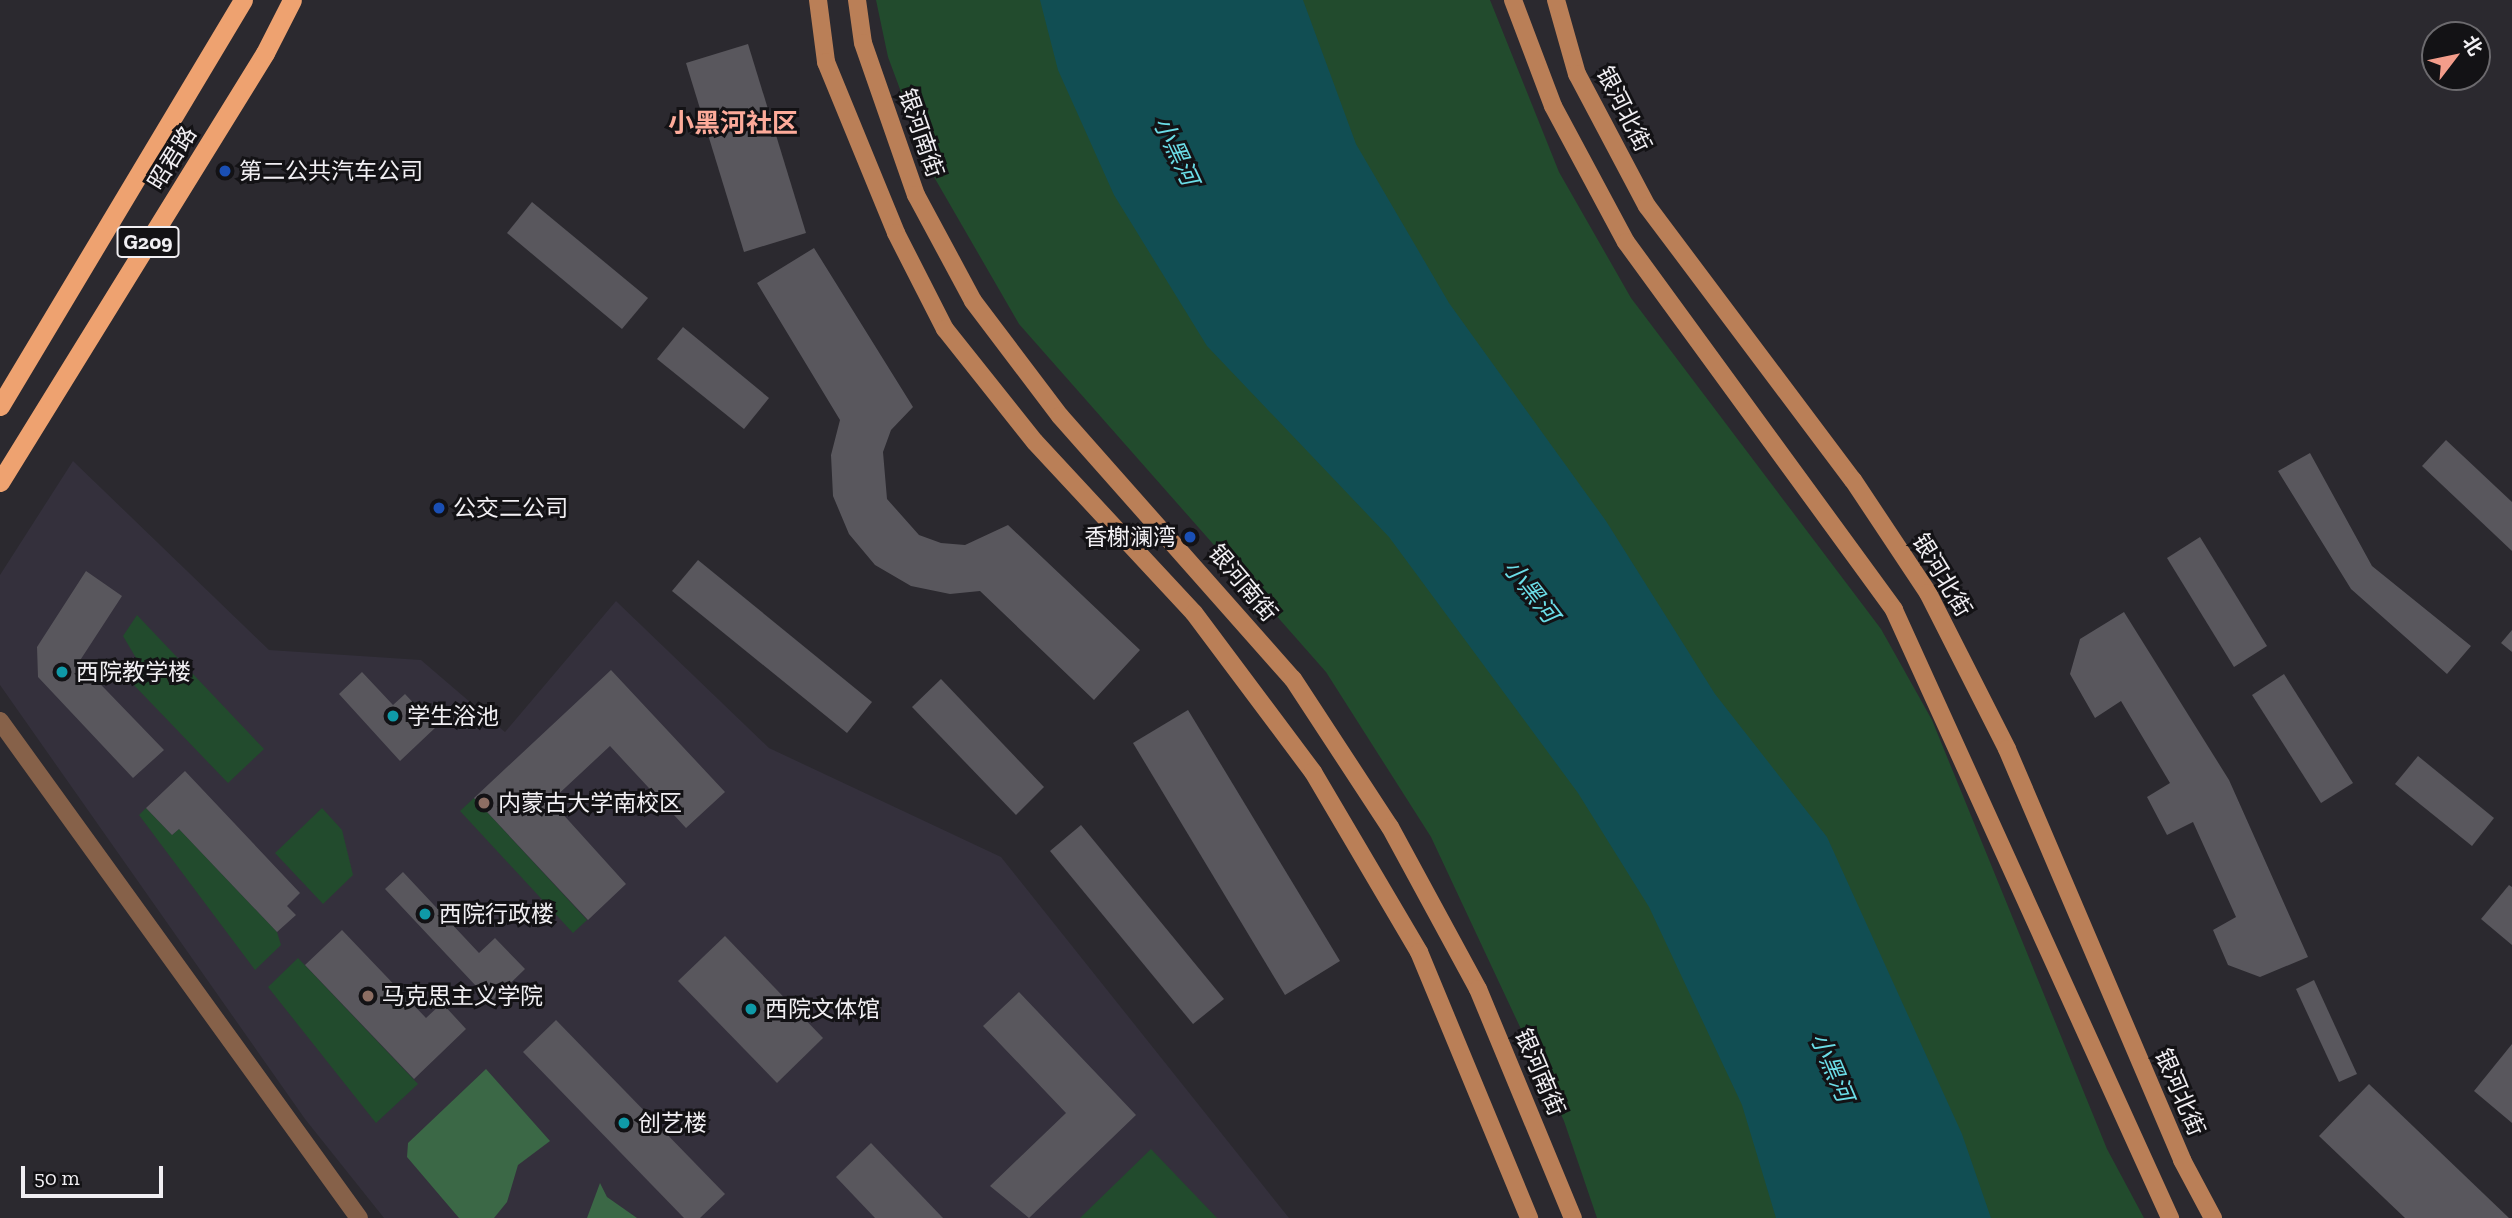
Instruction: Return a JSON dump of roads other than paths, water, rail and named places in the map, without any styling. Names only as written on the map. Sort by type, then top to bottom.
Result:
[{"type":"highway","name":"昭君路","points":[[0,406],[243,0]]},
{"type":"highway","name":"昭君路","points":[[0,482],[265,53],[292,0]]},
{"type":"main road","points":[[818,0],[826,62],[896,233],[946,329],[1035,442],[1194,613],[1313,772],[1419,952],[1529,1218]]},
{"type":"main road","name":"银河南街","points":[[858,0],[863,43],[916,195],[973,301],[1060,416],[1293,679],[1390,827],[1478,989],[1573,1218]]},
{"type":"main road","points":[[1513,0],[1553,106],[1626,242],[1894,610],[2170,1218]]},
{"type":"main road","name":"银河北街","points":[[1556,0],[1577,74],[1647,206],[1853,480],[1928,593],[2007,749],[2182,1160],[2213,1218]]},
{"type":"street","points":[[0,720],[359,1218]]},
{"type":"water","name":"小黑河","points":[[1040,0],[1303,0],[1356,144],[1449,303],[1606,521],[1715,694],[1827,837],[1962,1134],[1991,1218],[1776,1218],[1742,1105],[1649,907],[1578,793],[1389,537],[1207,346],[1114,195],[1058,70]]},
{"type":"place","name":"第二公共汽车公司","points":[[225,171]]},
{"type":"place","name":"公交二公司","points":[[439,508]]},
{"type":"place","name":"香榭澜湾","points":[[1190,537]]},
{"type":"place","name":"西院教学楼","points":[[62,672]]},
{"type":"place","name":"学生浴池","points":[[393,716]]},
{"type":"place","name":"内蒙古大学南校区","points":[[484,803]]},
{"type":"place","name":"西院行政楼","points":[[425,914]]},
{"type":"place","name":"马克思主义学院","points":[[368,996]]},
{"type":"place","name":"西院文体馆","points":[[751,1009]]},
{"type":"place","name":"创艺楼","points":[[624,1123]]},
{"type":"district","name":"小黑河社区","points":[[733,124]]}]
